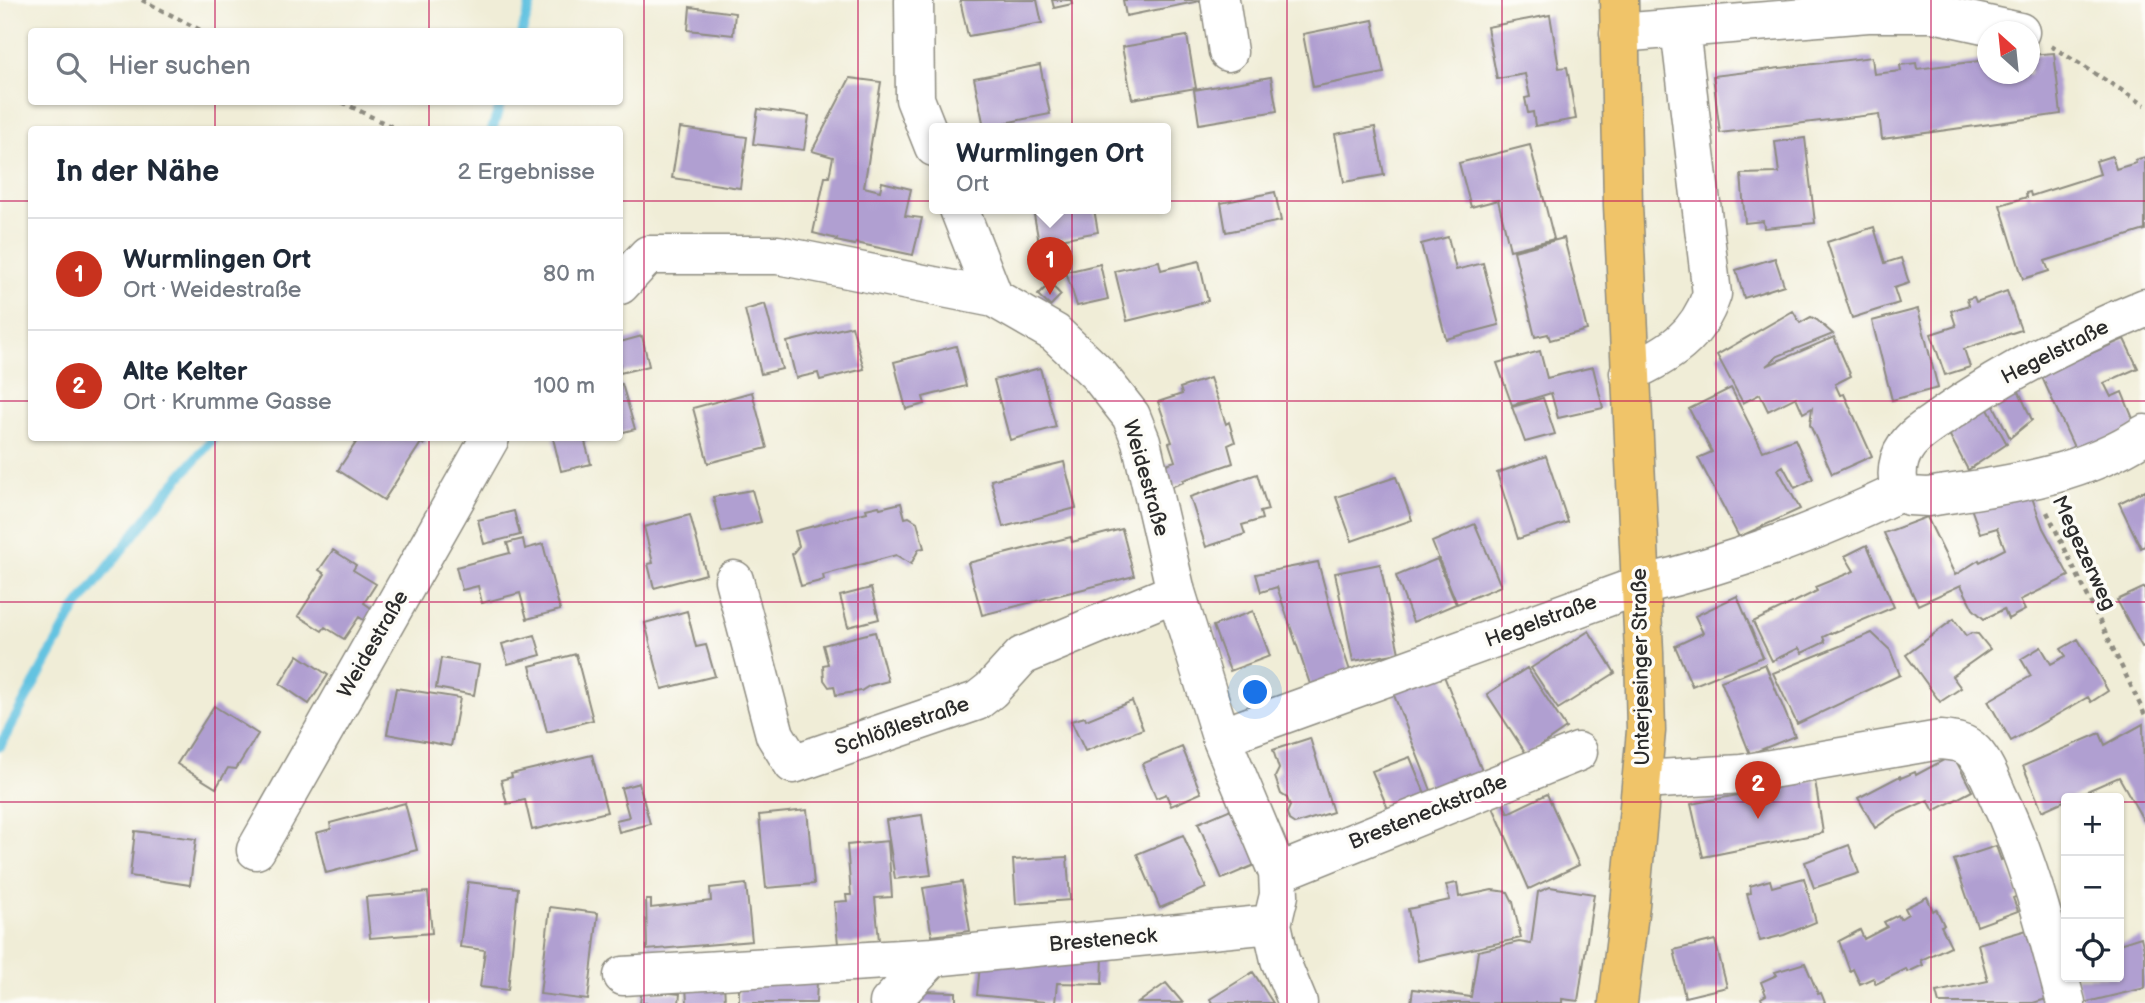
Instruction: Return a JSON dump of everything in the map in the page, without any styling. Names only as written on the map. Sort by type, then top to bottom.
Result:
[{"type":"main road","name":"Unterjesinger Straße","points":[[1618,1003],[1642,780],[1646,689],[1629,373],[1619,16]]},
{"type":"street","points":[[914,0],[915,99],[929,134]]},
{"type":"street","points":[[1220,0],[1228,52]]},
{"type":"street","name":"Unterjesinger Straße","points":[[1619,16],[1679,29],[1868,13],[1933,13],[1977,23]]},
{"type":"street","points":[[1629,373],[1650,363],[1692,333],[1705,315],[1712,294],[1679,29]]},
{"type":"street","points":[[961,214],[994,298]]},
{"type":"street","name":"Weidestraße","points":[[623,282],[648,255],[778,255],[994,298],[1055,333],[1098,374],[1131,416],[1141,441],[1176,592],[1221,737],[1278,873],[1279,895],[1272,924]]},
{"type":"street","name":"Hegelstraße","points":[[1221,737],[1641,585],[1775,547],[1831,525],[1900,492],[1897,466],[1907,445],[1976,394],[2028,363],[2145,308]]},
{"type":"street","points":[[1900,492],[1909,496],[1928,497],[2070,471],[2145,434]]},
{"type":"street","name":"Weidestraße","points":[[256,850],[487,441]]},
{"type":"street","name":"Schlößlestraße","points":[[734,580],[775,735],[793,764],[977,701],[991,690],[1021,656],[1176,592]]},
{"type":"street","points":[[1642,780],[1742,774],[1940,740],[1959,741],[1973,750],[1986,769],[2012,825],[2024,857],[2066,1003]]},
{"type":"street","name":"Bresteneckstraße","points":[[1278,873],[1578,752]]},
{"type":"street","points":[[1272,924],[1280,960],[1298,1003]]},
{"type":"street","name":"Bresteneck","points":[[623,976],[933,957],[1272,924]]},
{"type":"street","points":[[889,1003],[933,957]]},
{"type":"path","points":[[142,0],[196,28]]},
{"type":"path","points":[[2040,42],[2145,105]]},
{"type":"path","points":[[348,105],[390,126]]},
{"type":"path","name":"Megezerweg","points":[[2032,479],[2145,715]]},
{"type":"building","points":[[960,0],[1037,0],[1042,23],[968,36]]},
{"type":"building","points":[[1052,0],[1071,0],[1072,4],[1054,8]]},
{"type":"building","points":[[1123,0],[1200,0],[1200,1],[1126,16]]},
{"type":"building","points":[[690,7],[735,13],[733,35],[688,30]]},
{"type":"building","points":[[1550,15],[1559,68],[1567,67],[1576,119],[1535,126],[1533,112],[1528,113],[1525,98],[1530,97],[1525,74],[1497,79],[1487,27]]},
{"type":"building","points":[[1373,20],[1384,73],[1313,87],[1303,34]]},
{"type":"building","points":[[1187,36],[1196,88],[1132,99],[1122,47]]},
{"type":"building","points":[[2054,53],[2061,114],[1882,139],[1879,114],[1720,133],[1713,76],[1872,57],[1874,74],[1901,71],[1900,65],[1916,63],[1917,69],[1977,61],[1977,84],[2040,84],[2040,54]]},
{"type":"building","points":[[1040,65],[1050,114],[1004,123],[983,123],[974,78]]},
{"type":"building","points":[[1271,77],[1277,111],[1199,124],[1194,90]]},
{"type":"building","points":[[850,78],[881,82],[864,187],[880,191],[882,182],[911,189],[905,216],[922,218],[913,255],[836,241],[837,239],[813,233],[825,177],[829,177],[833,157],[812,151]]},
{"type":"building","points":[[758,109],[809,116],[804,150],[753,144]]},
{"type":"building","points":[[1375,127],[1384,175],[1344,182],[1335,134]]},
{"type":"building","points":[[680,128],[747,137],[740,188],[672,178]]},
{"type":"building","points":[[1805,138],[1815,223],[1764,228],[1763,221],[1745,223],[1741,174],[1779,173],[1775,142]]},
{"type":"building","points":[[1530,145],[1554,239],[1510,250],[1498,200],[1471,207],[1459,163]]},
{"type":"building","points":[[2112,156],[2116,169],[2136,163],[2135,160],[2145,157],[2145,230],[2045,261],[2049,271],[2023,279],[2000,205],[2027,197],[2026,193],[2030,192],[2031,196],[2100,174],[2096,161]]},
{"type":"building","points":[[1275,192],[1281,221],[1226,232],[1221,203]]},
{"type":"building","points":[[1034,214],[1095,214],[1098,232],[1039,243]]},
{"type":"building","points":[[1874,227],[1885,263],[1901,258],[1909,283],[1894,288],[1899,303],[1852,318],[1827,242]]},
{"type":"building","points":[[1448,237],[1456,270],[1483,263],[1499,325],[1446,339],[1421,244]]},
{"type":"building","points":[[1564,238],[1587,330],[1550,340],[1548,334],[1535,337],[1514,251]]},
{"type":"building","points":[[1775,258],[1784,285],[1744,298],[1736,270]]},
{"type":"building","points":[[1159,261],[1161,270],[1199,261],[1208,301],[1127,321],[1115,271]]},
{"type":"building","points":[[1100,264],[1108,299],[1077,306],[1066,272]]},
{"type":"building","points":[[1050,283],[1061,295],[1050,306],[1038,295]]},
{"type":"building","points":[[2007,291],[2021,330],[1964,349],[1970,367],[1945,375],[1931,334],[1956,326],[1951,311],[1969,305],[1967,299],[1974,297],[1976,302]]},
{"type":"building","points":[[765,304],[782,369],[761,374],[745,310]]},
{"type":"building","points":[[1918,309],[1938,388],[1892,400],[1872,321]]},
{"type":"building","points":[[1793,311],[1800,323],[1811,317],[1833,334],[1778,356],[1766,366],[1834,337],[1851,376],[1835,384],[1840,395],[1844,394],[1872,456],[1832,474],[1810,425],[1812,408],[1803,413],[1796,397],[1768,411],[1760,394],[1743,403],[1717,355]]},
{"type":"building","points":[[852,326],[864,369],[820,380],[818,373],[796,378],[787,342]]},
{"type":"building","points":[[642,336],[649,366],[623,372],[623,341]]},
{"type":"building","points":[[2124,339],[2138,368],[2104,383],[2111,397],[2122,392],[2136,426],[2077,454],[2041,375]]},
{"type":"building","points":[[956,346],[966,386],[923,397],[925,404],[906,409],[894,362]]},
{"type":"building","points":[[1540,351],[1547,378],[1593,367],[1603,408],[1558,418],[1551,393],[1512,405],[1497,363]]},
{"type":"building","points":[[1040,368],[1056,427],[1010,440],[994,380]]},
{"type":"building","points":[[1210,378],[1235,442],[1228,445],[1233,463],[1183,480],[1184,482],[1171,487],[1163,465],[1175,461],[1169,443],[1172,442],[1158,402],[1182,394],[1180,388]]},
{"type":"building","points":[[2016,385],[2032,420],[2010,438],[1990,398]]},
{"type":"building","points":[[623,387],[635,429],[623,432]]},
{"type":"building","points":[[1731,388],[1763,451],[1795,439],[1813,479],[1795,488],[1783,466],[1778,469],[1800,509],[1739,537],[1698,458],[1712,452],[1689,409]]},
{"type":"building","points":[[752,392],[767,448],[708,463],[693,408]]},
{"type":"building","points":[[1543,398],[1555,434],[1525,442],[1512,407]]},
{"type":"building","points":[[1985,404],[2007,444],[1968,470],[1947,430]]},
{"type":"building","points":[[357,441],[427,441],[424,445],[421,443],[384,500],[338,470]]},
{"type":"building","points":[[554,441],[589,441],[585,442],[591,464],[561,471]]},
{"type":"building","points":[[1546,456],[1568,522],[1518,539],[1497,473]]},
{"type":"building","points":[[1064,462],[1076,508],[1003,527],[991,480]]},
{"type":"building","points":[[1257,474],[1268,510],[1260,512],[1262,519],[1242,525],[1245,534],[1206,547],[1190,497]]},
{"type":"building","points":[[1396,477],[1412,520],[1352,541],[1336,497]]},
{"type":"building","points":[[752,490],[761,522],[722,532],[713,497]]},
{"type":"building","points":[[2145,490],[2145,546],[2141,548],[2119,503]]},
{"type":"building","points":[[2030,492],[2043,528],[2069,576],[2020,600],[2025,610],[2008,619],[2004,609],[1984,619],[1973,609],[1961,585],[1918,605],[1884,533],[1927,517],[1955,575],[1979,560],[1980,562],[2005,549],[1997,528],[1980,533],[1971,508]]},
{"type":"building","points":[[901,503],[905,518],[909,517],[917,522],[924,548],[919,549],[911,564],[896,555],[823,575],[824,580],[801,586],[792,554],[799,546],[795,531],[867,512],[866,509]]},
{"type":"building","points":[[514,511],[520,535],[484,544],[478,520]]},
{"type":"building","points":[[690,515],[706,574],[654,588],[648,564],[653,563],[644,527]]},
{"type":"building","points":[[1475,524],[1501,586],[1457,604],[1432,542]]},
{"type":"building","points":[[1122,529],[1134,576],[982,615],[968,563],[1071,537],[1072,542]]},
{"type":"building","points":[[523,539],[525,549],[543,544],[560,610],[527,619],[520,593],[482,603],[478,586],[462,590],[456,567],[510,553],[507,543]]},
{"type":"building","points":[[1867,545],[1894,607],[1823,637],[1825,642],[1802,653],[1799,648],[1772,661],[1753,622],[1817,591],[1815,587],[1854,571],[1845,556]]},
{"type":"building","points":[[333,550],[356,565],[353,570],[376,584],[364,603],[374,610],[367,622],[359,617],[344,639],[325,627],[322,631],[298,616],[325,574],[319,570]]},
{"type":"building","points":[[1437,559],[1456,604],[1413,622],[1396,576]]},
{"type":"building","points":[[1318,562],[1351,674],[1311,687],[1277,587],[1261,592],[1256,574]]},
{"type":"building","points":[[1380,564],[1399,653],[1353,661],[1335,573]]},
{"type":"building","points":[[2145,587],[2145,646],[2142,647],[2117,600]]},
{"type":"building","points":[[871,588],[879,619],[848,627],[840,596]]},
{"type":"building","points":[[1737,596],[1763,657],[1692,686],[1675,646],[1703,633],[1695,616]]},
{"type":"building","points":[[687,611],[696,647],[706,645],[715,676],[662,689],[645,623]]},
{"type":"building","points":[[1253,611],[1270,656],[1230,671],[1213,626]]},
{"type":"building","points":[[1954,619],[1966,636],[1971,633],[1978,634],[1990,649],[1952,676],[1961,688],[1940,702],[1906,655]]},
{"type":"building","points":[[1589,631],[1615,673],[1558,709],[1531,668]]},
{"type":"building","points":[[875,632],[888,681],[861,691],[836,695],[834,686],[829,687],[824,680],[823,665],[828,664],[823,645]]},
{"type":"building","points":[[1872,633],[1890,650],[1900,675],[1797,724],[1773,673]]},
{"type":"building","points":[[535,635],[541,655],[508,664],[502,644]]},
{"type":"building","points":[[2078,639],[2108,691],[2091,702],[2088,697],[2011,741],[1988,701],[2031,676],[2021,659],[2041,647],[2051,664],[2066,656],[2061,649]]},
{"type":"building","points":[[576,654],[593,720],[547,732],[530,666]]},
{"type":"building","points":[[298,655],[328,675],[309,704],[280,684]]},
{"type":"building","points":[[441,658],[479,665],[474,695],[436,688]]},
{"type":"building","points":[[1765,664],[1795,736],[1750,754],[1721,681]]},
{"type":"building","points":[[1527,668],[1566,728],[1527,755],[1487,694]]},
{"type":"building","points":[[1442,671],[1482,771],[1432,793],[1392,690]]},
{"type":"building","points":[[396,688],[460,698],[451,746],[387,734]]},
{"type":"building","points":[[1132,701],[1143,729],[1085,751],[1071,721],[1085,717],[1086,720]]},
{"type":"building","points":[[214,706],[258,734],[236,769],[228,768],[216,788],[177,764]]},
{"type":"building","points":[[2143,724],[2145,823],[2119,777],[2082,793],[2061,793],[2061,802],[2042,811],[2023,766],[2100,733],[2105,745]]},
{"type":"building","points":[[1310,738],[1333,812],[1295,824],[1289,820],[1287,813],[1290,806],[1287,798],[1281,794],[1275,777],[1279,769],[1273,750]]},
{"type":"building","points":[[1182,747],[1201,793],[1171,806],[1166,794],[1156,798],[1142,764]]},
{"type":"building","points":[[592,755],[607,812],[532,830],[525,800],[507,804],[501,780],[512,777],[511,774]]},
{"type":"building","points":[[1953,755],[1972,791],[1934,811],[1928,800],[1893,816],[1875,828],[1858,798],[1900,776],[1901,778],[1915,772],[1916,775]]},
{"type":"building","points":[[1410,757],[1426,796],[1388,809],[1372,771]]},
{"type":"building","points":[[1815,780],[1823,833],[1703,857],[1691,804]]},
{"type":"building","points":[[639,783],[650,824],[619,832],[616,820],[629,817],[621,788]]},
{"type":"building","points":[[1547,794],[1579,865],[1529,889],[1493,807],[1503,803],[1508,813]]},
{"type":"building","points":[[405,803],[417,850],[326,873],[316,833],[331,829],[330,823]]},
{"type":"building","points":[[1238,806],[1264,861],[1222,879],[1198,823]]},
{"type":"building","points":[[807,810],[814,884],[766,888],[759,815]]},
{"type":"building","points":[[922,815],[931,875],[895,879],[886,820]]},
{"type":"building","points":[[135,831],[196,839],[190,885],[130,876]]},
{"type":"building","points":[[1183,835],[1206,888],[1160,908],[1137,854]]},
{"type":"building","points":[[888,841],[892,897],[875,898],[879,941],[838,944],[834,902],[847,901],[846,895],[851,895],[847,845]]},
{"type":"building","points":[[1849,845],[1859,873],[1814,888],[1805,862]]},
{"type":"building","points":[[1996,846],[2001,860],[2005,858],[2018,896],[2013,898],[2018,911],[1977,926],[1954,860]]},
{"type":"building","points":[[1067,857],[1070,900],[1016,904],[1013,860]]},
{"type":"building","points":[[1804,878],[1816,922],[1760,941],[1747,894],[1751,893],[1750,886],[1770,880],[1772,887]]},
{"type":"building","points":[[468,882],[518,888],[508,990],[480,987],[485,950],[460,947]]},
{"type":"building","points":[[962,882],[970,931],[932,936],[923,888]]},
{"type":"building","points":[[1457,883],[1459,897],[1492,890],[1508,892],[1521,938],[1418,961],[1408,909],[1450,900],[1446,885]]},
{"type":"building","points":[[746,884],[752,941],[647,950],[646,900],[651,900],[651,908],[711,901],[710,888]]},
{"type":"building","points":[[1550,887],[1594,894],[1578,1001],[1562,999],[1562,1003],[1411,1003],[1413,989],[1471,997],[1478,951],[1519,942],[1531,944],[1538,892]]},
{"type":"building","points":[[428,892],[432,933],[370,938],[366,897]]},
{"type":"building","points":[[1927,897],[1933,911],[1936,909],[1944,925],[1941,926],[1951,946],[1921,960],[1923,965],[1908,972],[1906,969],[1876,984],[1873,978],[1860,984],[1853,969],[1850,971],[1839,941],[1860,930],[1864,939],[1887,927],[1884,922],[1898,915],[1900,919],[1908,914],[1905,908]]},
{"type":"building","points":[[550,907],[598,913],[588,1000],[540,994]]},
{"type":"building","points":[[2034,928],[2053,997],[2033,1003],[1939,1003],[1936,992],[1988,981],[1978,944]]},
{"type":"building","points":[[2141,937],[2145,954],[2145,988],[2083,1003],[2077,982],[2124,982],[2124,942]]},
{"type":"building","points":[[1715,940],[1727,987],[1685,997],[1674,950]]},
{"type":"building","points":[[981,956],[1103,956],[1102,984],[1057,983],[1055,1003],[977,995]]},
{"type":"building","points":[[1805,963],[1818,994],[1821,993],[1825,1003],[1763,1003],[1761,998],[1766,995],[1761,982],[1777,975],[1775,972]]},
{"type":"building","points":[[1253,972],[1273,1003],[1212,1003],[1210,999]]},
{"type":"building","points":[[739,979],[817,980],[816,1003],[739,1003]]},
{"type":"building","points":[[724,982],[725,1003],[687,1003],[686,985]]},
{"type":"building","points":[[1166,983],[1183,1003],[1138,1003]]},
{"type":"building","points":[[642,990],[680,994],[679,1003],[640,1003]]},
{"type":"building","points":[[919,991],[956,992],[956,1003],[919,1003]]},
{"type":"waterway","points":[[523,28],[532,0]]},
{"type":"waterway","points":[[493,126],[500,105]]},
{"type":"waterway","points":[[0,746],[74,611],[166,493],[211,441]]},
{"type":"place","name":"Wurmlingen Ort","points":[[1050,295]]},
{"type":"place","name":"Alte Kelter","points":[[1758,819]]}]
